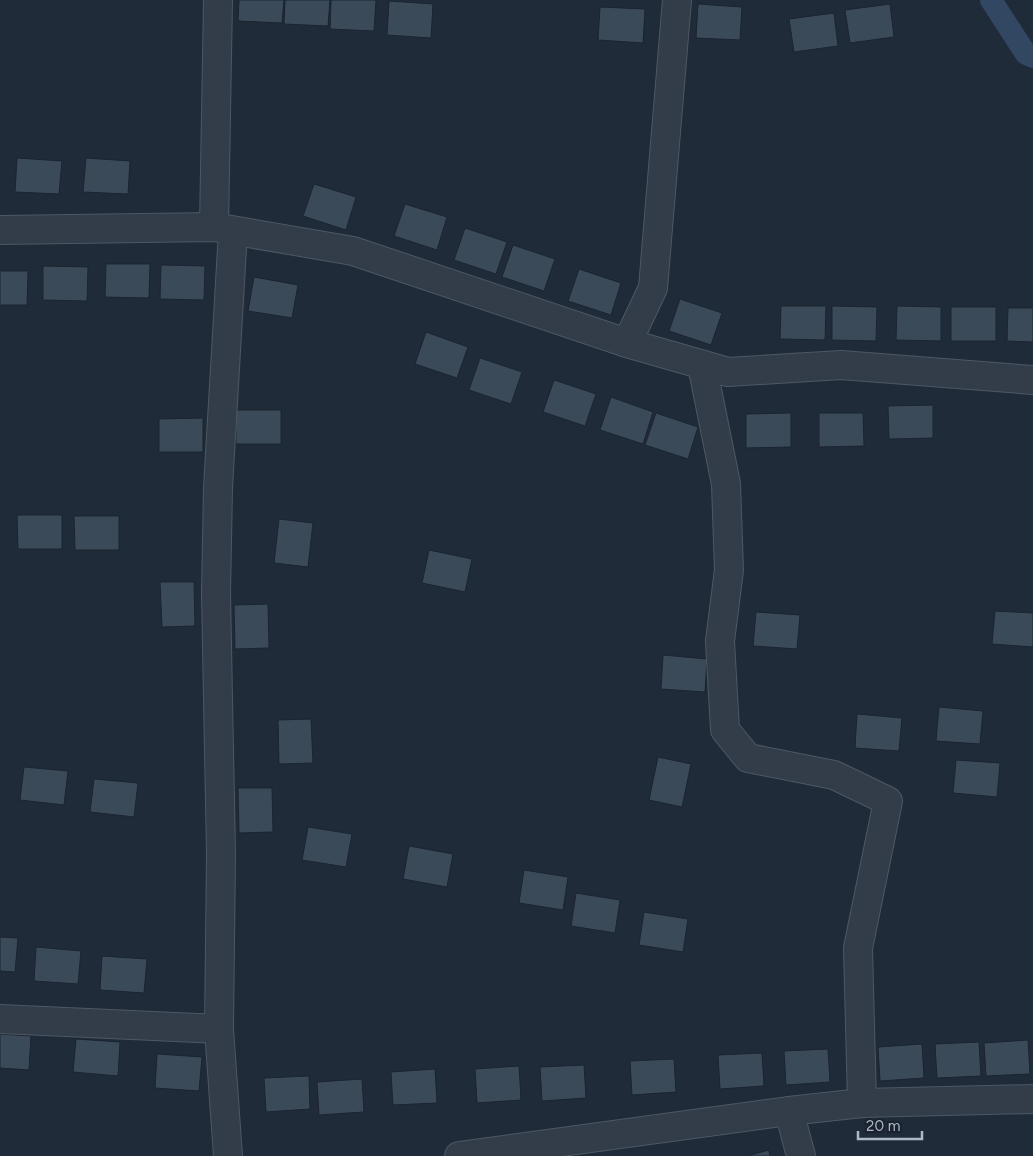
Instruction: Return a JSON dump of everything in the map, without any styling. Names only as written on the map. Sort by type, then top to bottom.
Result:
[{"type":"street","points":[[218,0],[223,229],[216,593],[221,856],[219,1029],[228,1156]]},
{"type":"street","points":[[627,343],[653,288],[677,0]]},
{"type":"street","points":[[0,230],[223,229],[353,251],[627,343],[728,372],[841,365],[1033,380]]},
{"type":"street","points":[[702,364],[726,484],[729,570],[720,641],[725,730],[748,758],[834,775],[888,800],[858,948],[862,1102]]},
{"type":"street","points":[[0,1019],[219,1029]]},
{"type":"street","points":[[459,1156],[530,1151],[789,1111],[862,1102],[1033,1099]]},
{"type":"street","points":[[789,1111],[801,1156]]},
{"type":"building","points":[[239,0],[284,0],[282,23],[238,21]]},
{"type":"building","points":[[285,0],[330,0],[328,26],[284,24]]},
{"type":"building","points":[[331,0],[376,0],[374,31],[330,29]]},
{"type":"building","points":[[389,1],[433,4],[431,38],[387,35]]},
{"type":"building","points":[[698,4],[742,7],[740,40],[696,38]]},
{"type":"building","points":[[890,4],[894,37],[850,43],[845,10]]},
{"type":"building","points":[[600,7],[645,9],[643,43],[598,40]]},
{"type":"building","points":[[834,13],[838,46],[794,52],[789,19]]},
{"type":"building","points":[[17,158],[62,161],[59,194],[15,192]]},
{"type":"building","points":[[86,158],[130,161],[128,194],[83,192]]},
{"type":"building","points":[[314,184],[356,197],[346,230],[303,216]]},
{"type":"building","points":[[405,204],[447,217],[437,250],[394,236]]},
{"type":"building","points":[[465,228],[507,242],[496,274],[454,260]]},
{"type":"building","points":[[513,245],[555,259],[544,291],[502,277]]},
{"type":"building","points":[[106,264],[150,264],[149,298],[105,297]]},
{"type":"building","points":[[161,265],[205,266],[204,300],[160,299]]},
{"type":"building","points":[[43,266],[88,267],[87,301],[43,300]]},
{"type":"building","points":[[579,269],[621,283],[611,315],[568,301]]},
{"type":"building","points":[[0,271],[28,271],[27,305],[0,305]]},
{"type":"building","points":[[254,277],[298,285],[292,318],[248,311]]},
{"type":"building","points":[[680,299],[722,313],[711,345],[669,331]]},
{"type":"building","points":[[781,306],[826,306],[825,340],[780,339]]},
{"type":"building","points":[[832,306],[877,307],[876,341],[832,340]]},
{"type":"building","points":[[897,306],[941,307],[941,341],[896,340]]},
{"type":"building","points":[[951,307],[996,307],[996,341],[951,341]]},
{"type":"building","points":[[1008,308],[1033,308],[1033,342],[1007,341]]},
{"type":"building","points":[[426,332],[468,347],[457,378],[415,364]]},
{"type":"building","points":[[480,358],[522,372],[511,404],[469,390]]},
{"type":"building","points":[[554,380],[596,394],[585,426],[543,412]]},
{"type":"building","points":[[611,397],[653,412],[643,444],[600,430]]},
{"type":"building","points":[[933,405],[933,438],[889,439],[888,406]]},
{"type":"building","points":[[236,410],[281,410],[281,444],[236,444]]},
{"type":"building","points":[[656,413],[698,427],[688,459],[645,445]]},
{"type":"building","points":[[791,413],[791,447],[746,448],[746,414]]},
{"type":"building","points":[[819,413],[863,413],[864,446],[819,447]]},
{"type":"building","points":[[203,418],[203,452],[159,452],[159,419]]},
{"type":"building","points":[[17,515],[62,515],[62,549],[18,549]]},
{"type":"building","points":[[74,516],[119,516],[119,550],[75,550]]},
{"type":"building","points":[[279,519],[313,523],[308,567],[274,563]]},
{"type":"building","points":[[429,550],[472,559],[465,592],[422,583]]},
{"type":"building","points":[[160,582],[194,582],[195,626],[162,627]]},
{"type":"building","points":[[268,604],[269,648],[235,649],[234,605]]},
{"type":"building","points":[[995,611],[1033,613],[1033,647],[992,644]]},
{"type":"building","points":[[756,612],[800,615],[797,649],[753,646]]},
{"type":"building","points":[[663,655],[707,659],[705,692],[661,689]]},
{"type":"building","points":[[939,707],[983,711],[980,744],[936,741]]},
{"type":"building","points":[[857,714],[902,718],[899,751],[855,748]]},
{"type":"building","points":[[311,719],[313,763],[279,764],[278,720]]},
{"type":"building","points":[[658,757],[691,764],[682,807],[649,800]]},
{"type":"building","points":[[956,760],[1000,763],[997,797],[953,793]]},
{"type":"building","points":[[24,767],[68,771],[64,805],[20,800]]},
{"type":"building","points":[[94,779],[138,783],[134,817],[90,812]]},
{"type":"building","points":[[238,788],[272,788],[273,832],[239,833]]},
{"type":"building","points":[[308,827],[352,834],[346,867],[302,860]]},
{"type":"building","points":[[409,846],[453,854],[447,887],[403,879]]},
{"type":"building","points":[[524,870],[568,877],[563,910],[519,903]]},
{"type":"building","points":[[576,893],[620,900],[615,933],[571,926]]},
{"type":"building","points":[[644,912],[688,919],[683,952],[639,945]]},
{"type":"building","points":[[0,937],[18,938],[15,972],[0,971]]},
{"type":"building","points":[[36,947],[81,951],[78,984],[34,981]]},
{"type":"building","points":[[102,956],[147,959],[144,993],[100,990]]},
{"type":"building","points":[[0,1034],[31,1036],[29,1070],[0,1068]]},
{"type":"building","points":[[76,1039],[120,1042],[118,1076],[73,1072]]},
{"type":"building","points":[[1028,1040],[1030,1074],[986,1076],[984,1043]]},
{"type":"building","points":[[979,1042],[981,1076],[937,1078],[935,1044]]},
{"type":"building","points":[[922,1044],[924,1078],[880,1081],[878,1047]]},
{"type":"building","points":[[828,1049],[830,1082],[786,1085],[784,1051]]},
{"type":"building","points":[[762,1053],[764,1086],[720,1089],[718,1055]]},
{"type":"building","points":[[157,1054],[202,1057],[199,1091],[155,1088]]},
{"type":"building","points":[[674,1059],[676,1092],[632,1095],[630,1061]]},
{"type":"building","points":[[584,1065],[586,1098],[542,1101],[540,1067]]},
{"type":"building","points":[[519,1066],[521,1100],[477,1103],[475,1069]]},
{"type":"building","points":[[435,1069],[437,1103],[393,1105],[391,1072]]},
{"type":"building","points":[[309,1076],[310,1109],[266,1112],[264,1078]]},
{"type":"building","points":[[362,1079],[364,1112],[319,1115],[317,1082]]},
{"type":"building","points":[[769,1150],[770,1156],[747,1156]]},
{"type":"waterway","points":[[991,0],[1026,54],[1033,57]]}]
